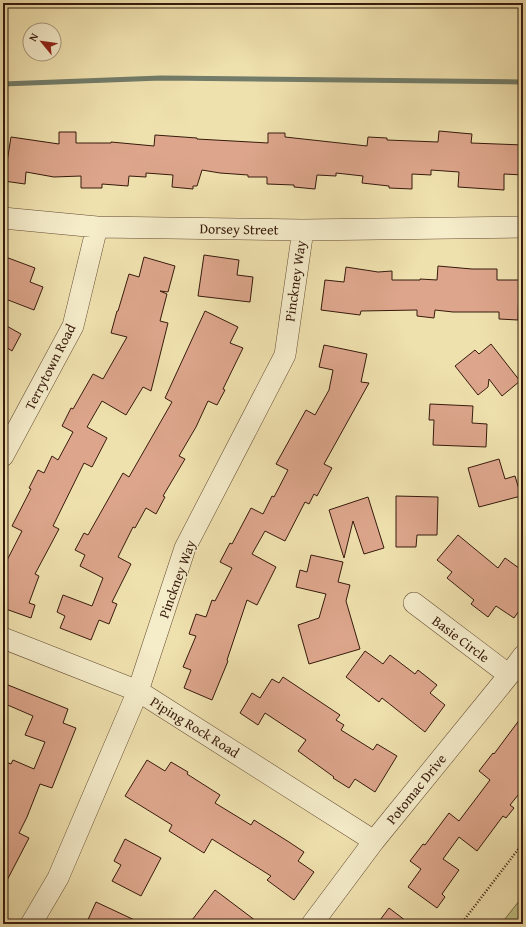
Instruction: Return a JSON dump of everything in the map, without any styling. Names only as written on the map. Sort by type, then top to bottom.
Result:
[{"type":"street","name":"Dorsey Street","points":[[3,218],[97,227],[303,230],[523,227]]},
{"type":"street","name":"Terrytown Road","points":[[3,456],[73,326],[97,227]]},
{"type":"street","name":"Pinckney Way","points":[[32,924],[58,878],[138,691],[185,548],[285,355],[303,230]]},
{"type":"street","name":"Basie Circle","points":[[414,603],[509,675]]},
{"type":"street","name":"Piping Rock Road","points":[[3,638],[138,691],[374,841]]},
{"type":"street","name":"Potomac Drive","points":[[312,924],[374,841],[523,656]]},
{"type":"path","points":[[461,924],[523,843]]},
{"type":"green space","points":[[523,896],[523,924],[501,924]]},
{"type":"building","points":[[439,131],[472,134],[471,143],[523,145],[523,175],[504,174],[504,190],[458,187],[459,172],[431,170],[431,175],[412,174],[412,189],[389,188],[389,186],[362,183],[363,176],[336,173],[336,176],[317,175],[315,189],[294,187],[294,185],[267,184],[267,177],[248,177],[248,175],[202,170],[197,186],[193,186],[193,189],[172,187],[173,175],[146,173],[146,177],[129,176],[128,186],[102,184],[102,188],[81,188],[81,176],[54,177],[26,172],[25,184],[4,181],[11,137],[59,144],[59,132],[76,132],[76,143],[111,142],[154,146],[155,135],[268,143],[268,133],[285,133],[285,137],[367,146],[368,137],[387,138],[387,140],[438,142]]},
{"type":"building","points":[[204,255],[239,260],[237,275],[253,277],[250,302],[198,296]]},
{"type":"building","points":[[3,256],[35,268],[30,282],[43,287],[34,310],[3,298]]},
{"type":"building","points":[[144,257],[175,266],[168,292],[160,291],[167,294],[160,321],[168,323],[151,391],[143,387],[126,415],[102,401],[87,427],[107,438],[92,467],[84,463],[53,526],[59,529],[35,574],[39,576],[29,603],[35,605],[31,618],[3,608],[3,568],[22,531],[12,526],[31,489],[29,488],[38,470],[44,473],[52,456],[58,460],[73,432],[62,426],[71,408],[73,409],[93,374],[103,379],[127,337],[111,333],[129,274],[139,277]]},
{"type":"building","points":[[438,266],[472,269],[497,269],[497,280],[519,280],[518,320],[499,319],[499,312],[453,312],[435,310],[434,318],[417,316],[417,310],[361,311],[360,315],[321,310],[325,280],[344,282],[346,267],[378,272],[392,271],[392,280],[437,280]]},
{"type":"building","points":[[205,311],[238,327],[230,343],[243,348],[223,389],[225,390],[217,405],[208,401],[196,427],[179,456],[185,459],[163,496],[165,497],[156,514],[146,508],[135,528],[133,527],[118,557],[131,564],[112,602],[117,604],[109,624],[99,620],[91,640],[60,628],[65,616],[57,612],[63,595],[92,606],[103,578],[80,566],[85,555],[75,550],[84,533],[88,535],[123,473],[129,477],[172,402],[165,398]]},
{"type":"building","points":[[3,324],[21,334],[12,351],[3,345]]},
{"type":"building","points":[[491,344],[520,381],[502,396],[489,379],[488,387],[478,395],[455,366],[475,350],[479,354]]},
{"type":"building","points":[[324,345],[367,354],[361,382],[369,383],[324,464],[332,468],[317,496],[314,494],[309,504],[305,502],[285,541],[265,531],[252,554],[276,567],[257,605],[247,600],[227,660],[228,661],[212,700],[184,688],[191,670],[183,667],[196,636],[189,634],[196,614],[206,617],[212,600],[215,601],[232,568],[220,562],[230,543],[232,544],[251,508],[263,514],[272,496],[274,497],[288,470],[276,464],[306,410],[315,415],[329,390],[333,370],[319,367]]},
{"type":"building","points":[[430,404],[473,406],[472,423],[487,424],[486,447],[433,445],[434,420],[429,420]]},
{"type":"building","points":[[499,459],[505,479],[515,476],[521,496],[479,507],[468,468]]},
{"type":"building","points":[[396,496],[438,497],[437,535],[417,535],[416,547],[396,547]]},
{"type":"building","points":[[368,497],[384,548],[364,554],[353,521],[344,558],[329,510]]},
{"type":"building","points":[[458,535],[498,568],[505,558],[523,571],[523,605],[514,618],[496,606],[488,617],[471,604],[474,600],[447,578],[452,572],[437,560]]},
{"type":"building","points":[[311,555],[343,562],[338,582],[350,585],[346,601],[360,649],[309,664],[298,625],[319,618],[326,594],[296,587],[300,570],[307,572]]},
{"type":"building","points":[[365,651],[383,664],[390,655],[415,674],[418,670],[437,685],[430,693],[445,705],[425,732],[382,698],[379,702],[346,677]]},
{"type":"building","points":[[283,677],[340,715],[336,720],[344,725],[341,730],[373,750],[377,744],[397,756],[375,792],[355,779],[349,788],[333,778],[334,777],[298,751],[306,740],[265,713],[258,725],[240,713],[252,693],[260,698],[272,679],[279,683]]},
{"type":"building","points":[[3,683],[68,709],[63,723],[76,728],[52,788],[40,784],[19,833],[29,838],[3,888],[3,761],[11,764],[13,760],[34,769],[45,742],[25,735],[33,716],[3,703]]},
{"type":"building","points":[[523,715],[523,789],[510,805],[514,808],[506,818],[503,816],[477,851],[459,837],[443,859],[459,870],[442,894],[445,897],[437,908],[408,887],[421,869],[410,861],[423,844],[425,845],[449,813],[459,821],[490,780],[479,771],[493,753],[494,754]]},
{"type":"building","points":[[147,760],[165,771],[171,762],[188,772],[187,774],[220,795],[215,803],[251,825],[254,820],[304,852],[298,861],[314,872],[294,900],[267,880],[271,876],[212,839],[204,853],[169,831],[172,825],[125,796]]},
{"type":"building","points":[[125,839],[161,858],[141,896],[112,881],[121,865],[114,861]]},
{"type":"building","points":[[215,890],[260,924],[189,924]]},
{"type":"building","points":[[96,902],[143,924],[86,924]]},
{"type":"building","points":[[389,908],[410,924],[377,924]]},
{"type":"waterway","points":[[3,84],[161,78],[523,82]]}]
